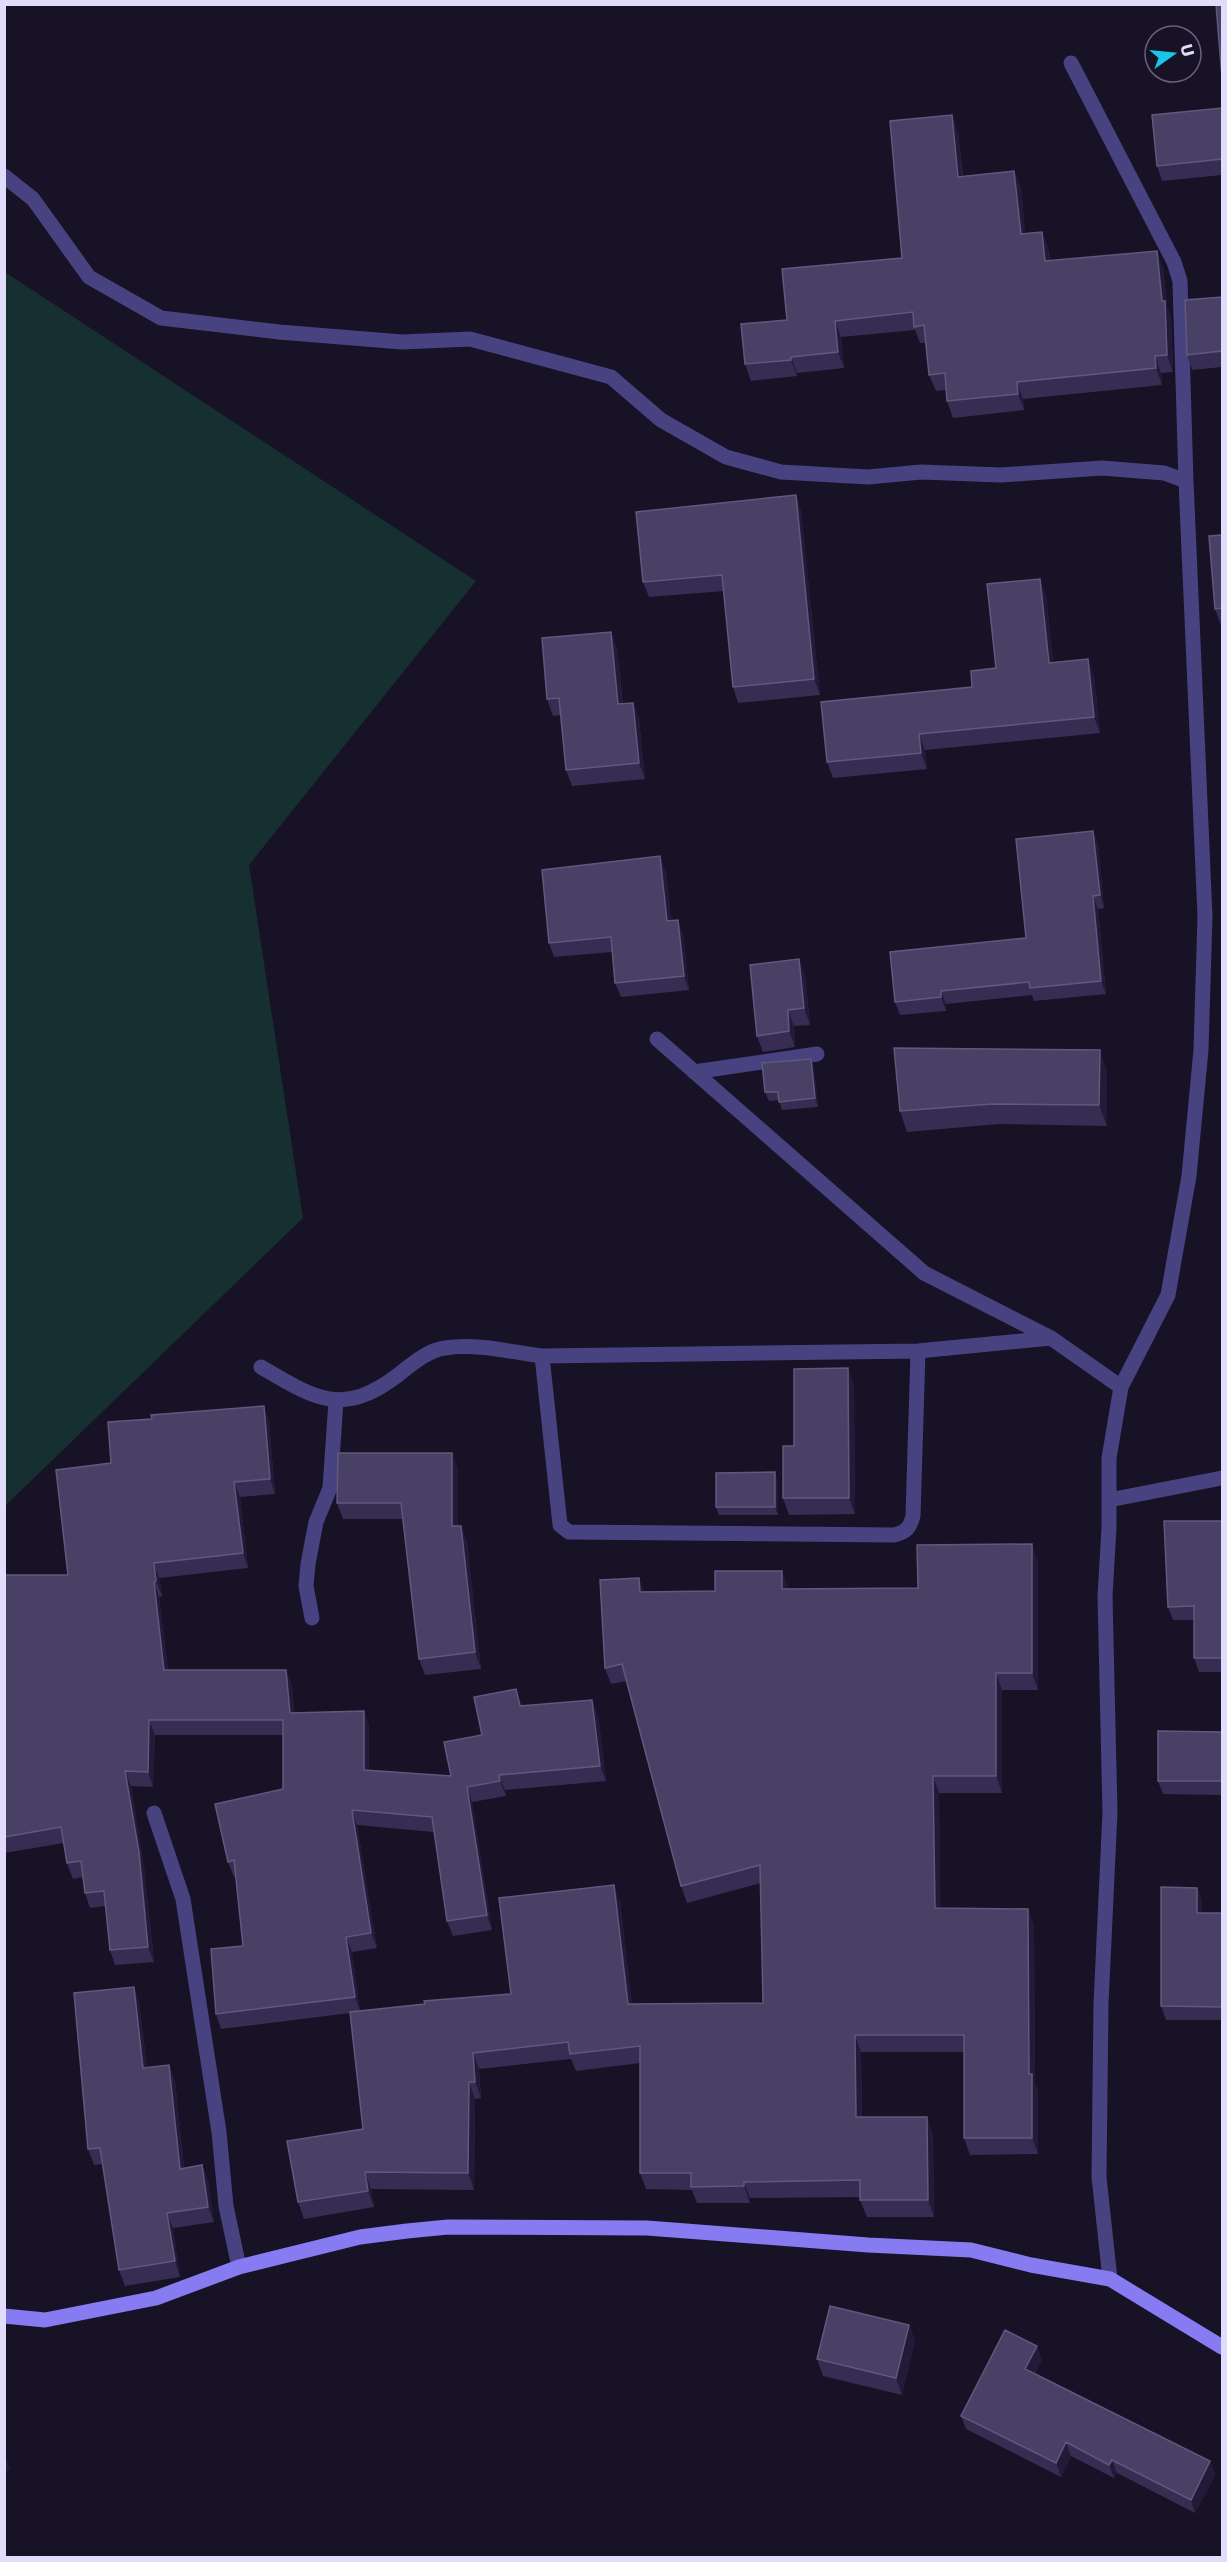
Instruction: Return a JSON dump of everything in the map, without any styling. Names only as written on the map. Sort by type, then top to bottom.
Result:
[{"type":"main road","points":[[4,2316],[45,2320],[156,2298],[239,2267],[360,2237],[448,2227],[647,2228],[868,2245],[971,2250],[1031,2265],[1110,2279],[1222,2347]]},
{"type":"street","points":[[1071,63],[1174,262],[1182,301],[1186,481],[1205,916],[1201,1050],[1189,1176],[1168,1295],[1121,1387],[1109,1458],[1105,1596],[1110,1812],[1101,2004],[1099,2177],[1110,2279]]},
{"type":"street","points":[[4,176],[33,199],[89,277],[160,318],[279,332],[402,342],[470,339],[611,377],[661,420],[726,457],[781,472],[868,477],[921,472],[1001,475],[1102,468],[1164,473],[1186,481]]},
{"type":"street","points":[[657,1040],[924,1273],[1051,1338],[1121,1387]]},
{"type":"street","points":[[694,1072],[817,1054]]},
{"type":"street","points":[[261,1367],[307,1394],[336,1401],[358,1397],[389,1381],[419,1359],[444,1348],[486,1348],[542,1356],[918,1351],[1051,1338]]},
{"type":"street","points":[[542,1356],[560,1525],[568,1532],[894,1535],[905,1533],[911,1526],[914,1516],[918,1351]]},
{"type":"street","points":[[312,1618],[306,1586],[308,1564],[316,1522],[330,1488],[336,1401]]},
{"type":"street","points":[[1109,1500],[1222,1478]]},
{"type":"street","points":[[153,1813],[183,1899],[219,2132],[226,2206],[239,2267]]},
{"type":"green space","points":[[5,272],[476,581],[249,865],[303,1218],[5,1506]]},
{"type":"building","points":[[1216,4],[1222,4],[1222,78]]},
{"type":"building","points":[[1222,108],[1222,159],[1157,166],[1152,115]]},
{"type":"building","points":[[952,115],[958,177],[1014,171],[1021,234],[1042,232],[1045,261],[1157,251],[1162,301],[1165,301],[1167,355],[1155,356],[1156,368],[1017,382],[1018,394],[947,401],[945,373],[929,375],[924,325],[914,327],[913,312],[835,321],[838,352],[791,357],[791,360],[745,364],[741,324],[787,320],[782,269],[902,258],[890,121]]},
{"type":"building","points":[[1222,297],[1222,351],[1187,355],[1185,300]]},
{"type":"building","points":[[796,495],[814,679],[733,687],[722,575],[643,582],[636,512]]},
{"type":"building","points":[[1222,535],[1222,608],[1215,609],[1209,536]]},
{"type":"building","points":[[1040,579],[1049,663],[1088,659],[1094,717],[919,734],[921,753],[827,762],[821,702],[972,687],[971,671],[996,668],[987,584]]},
{"type":"building","points":[[611,632],[618,704],[633,703],[639,763],[566,770],[559,698],[547,699],[542,638]]},
{"type":"building","points":[[1093,831],[1100,895],[1093,896],[1101,981],[1030,988],[1029,982],[941,991],[941,997],[895,1002],[890,952],[1026,938],[1016,839]]},
{"type":"building","points":[[660,856],[667,921],[678,920],[684,976],[615,983],[611,937],[549,943],[542,870]]},
{"type":"building","points":[[799,959],[804,1008],[788,1010],[789,1031],[757,1036],[750,965]]},
{"type":"building","points":[[894,1048],[1100,1050],[1099,1105],[992,1104],[900,1111]]},
{"type":"building","points":[[811,1059],[815,1098],[779,1102],[778,1092],[765,1092],[762,1063]]},
{"type":"building","points":[[848,1368],[849,1498],[783,1498],[783,1446],[794,1446],[794,1369]]},
{"type":"building","points":[[264,1406],[270,1479],[234,1482],[243,1553],[154,1563],[164,1670],[286,1670],[290,1713],[364,1711],[364,1770],[451,1776],[444,1742],[482,1735],[474,1697],[516,1689],[520,1706],[592,1700],[600,1766],[499,1775],[500,1781],[467,1787],[487,1915],[447,1921],[432,1817],[352,1810],[371,1933],[346,1937],[355,1997],[216,2014],[211,1949],[243,1946],[234,1860],[228,1862],[215,1804],[283,1789],[283,1720],[149,1720],[148,1772],[125,1771],[139,1852],[148,1947],[110,1950],[104,1891],[85,1893],[81,1861],[67,1863],[61,1827],[4,1837],[4,1575],[68,1575],[56,1470],[111,1463],[108,1422],[152,1419],[151,1415]]},
{"type":"building","points":[[338,1453],[452,1453],[452,1526],[461,1526],[475,1652],[419,1659],[401,1503],[337,1503]]},
{"type":"building","points":[[775,1472],[775,1507],[716,1507],[716,1473]]},
{"type":"building","points":[[1164,1521],[1222,1521],[1222,1658],[1194,1658],[1194,1606],[1168,1607]]},
{"type":"building","points":[[1032,1544],[1032,1673],[996,1673],[996,1776],[933,1776],[935,1908],[1028,1909],[1029,2074],[1032,2074],[1032,2138],[964,2138],[964,2035],[855,2035],[856,2117],[927,2117],[928,2200],[860,2200],[860,2180],[744,2182],[744,2186],[691,2187],[691,2173],[640,2173],[640,2046],[570,2054],[568,2042],[473,2053],[475,2082],[469,2082],[468,2173],[365,2172],[368,2191],[298,2202],[287,2141],[363,2129],[350,2012],[425,2004],[424,2001],[511,1994],[499,1898],[614,1885],[628,2004],[763,2003],[760,1865],[681,1886],[622,1664],[605,1668],[600,1580],[639,1578],[640,1592],[715,1591],[715,1571],[782,1571],[782,1589],[918,1588],[917,1545]]},
{"type":"building","points":[[1158,1731],[1222,1732],[1222,1781],[1158,1781]]},
{"type":"building","points":[[1161,1887],[1197,1888],[1197,1913],[1222,1913],[1222,2007],[1161,2006]]},
{"type":"building","points":[[134,1987],[143,2068],[169,2065],[180,2169],[202,2165],[208,2207],[167,2213],[175,2261],[119,2270],[100,2148],[88,2149],[74,1993]]},
{"type":"building","points":[[830,2306],[909,2325],[896,2378],[817,2359]]},
{"type":"building","points":[[1005,2330],[1037,2346],[1025,2369],[1210,2461],[1191,2500],[1112,2460],[1109,2465],[1066,2442],[1056,2463],[961,2416]]}]
